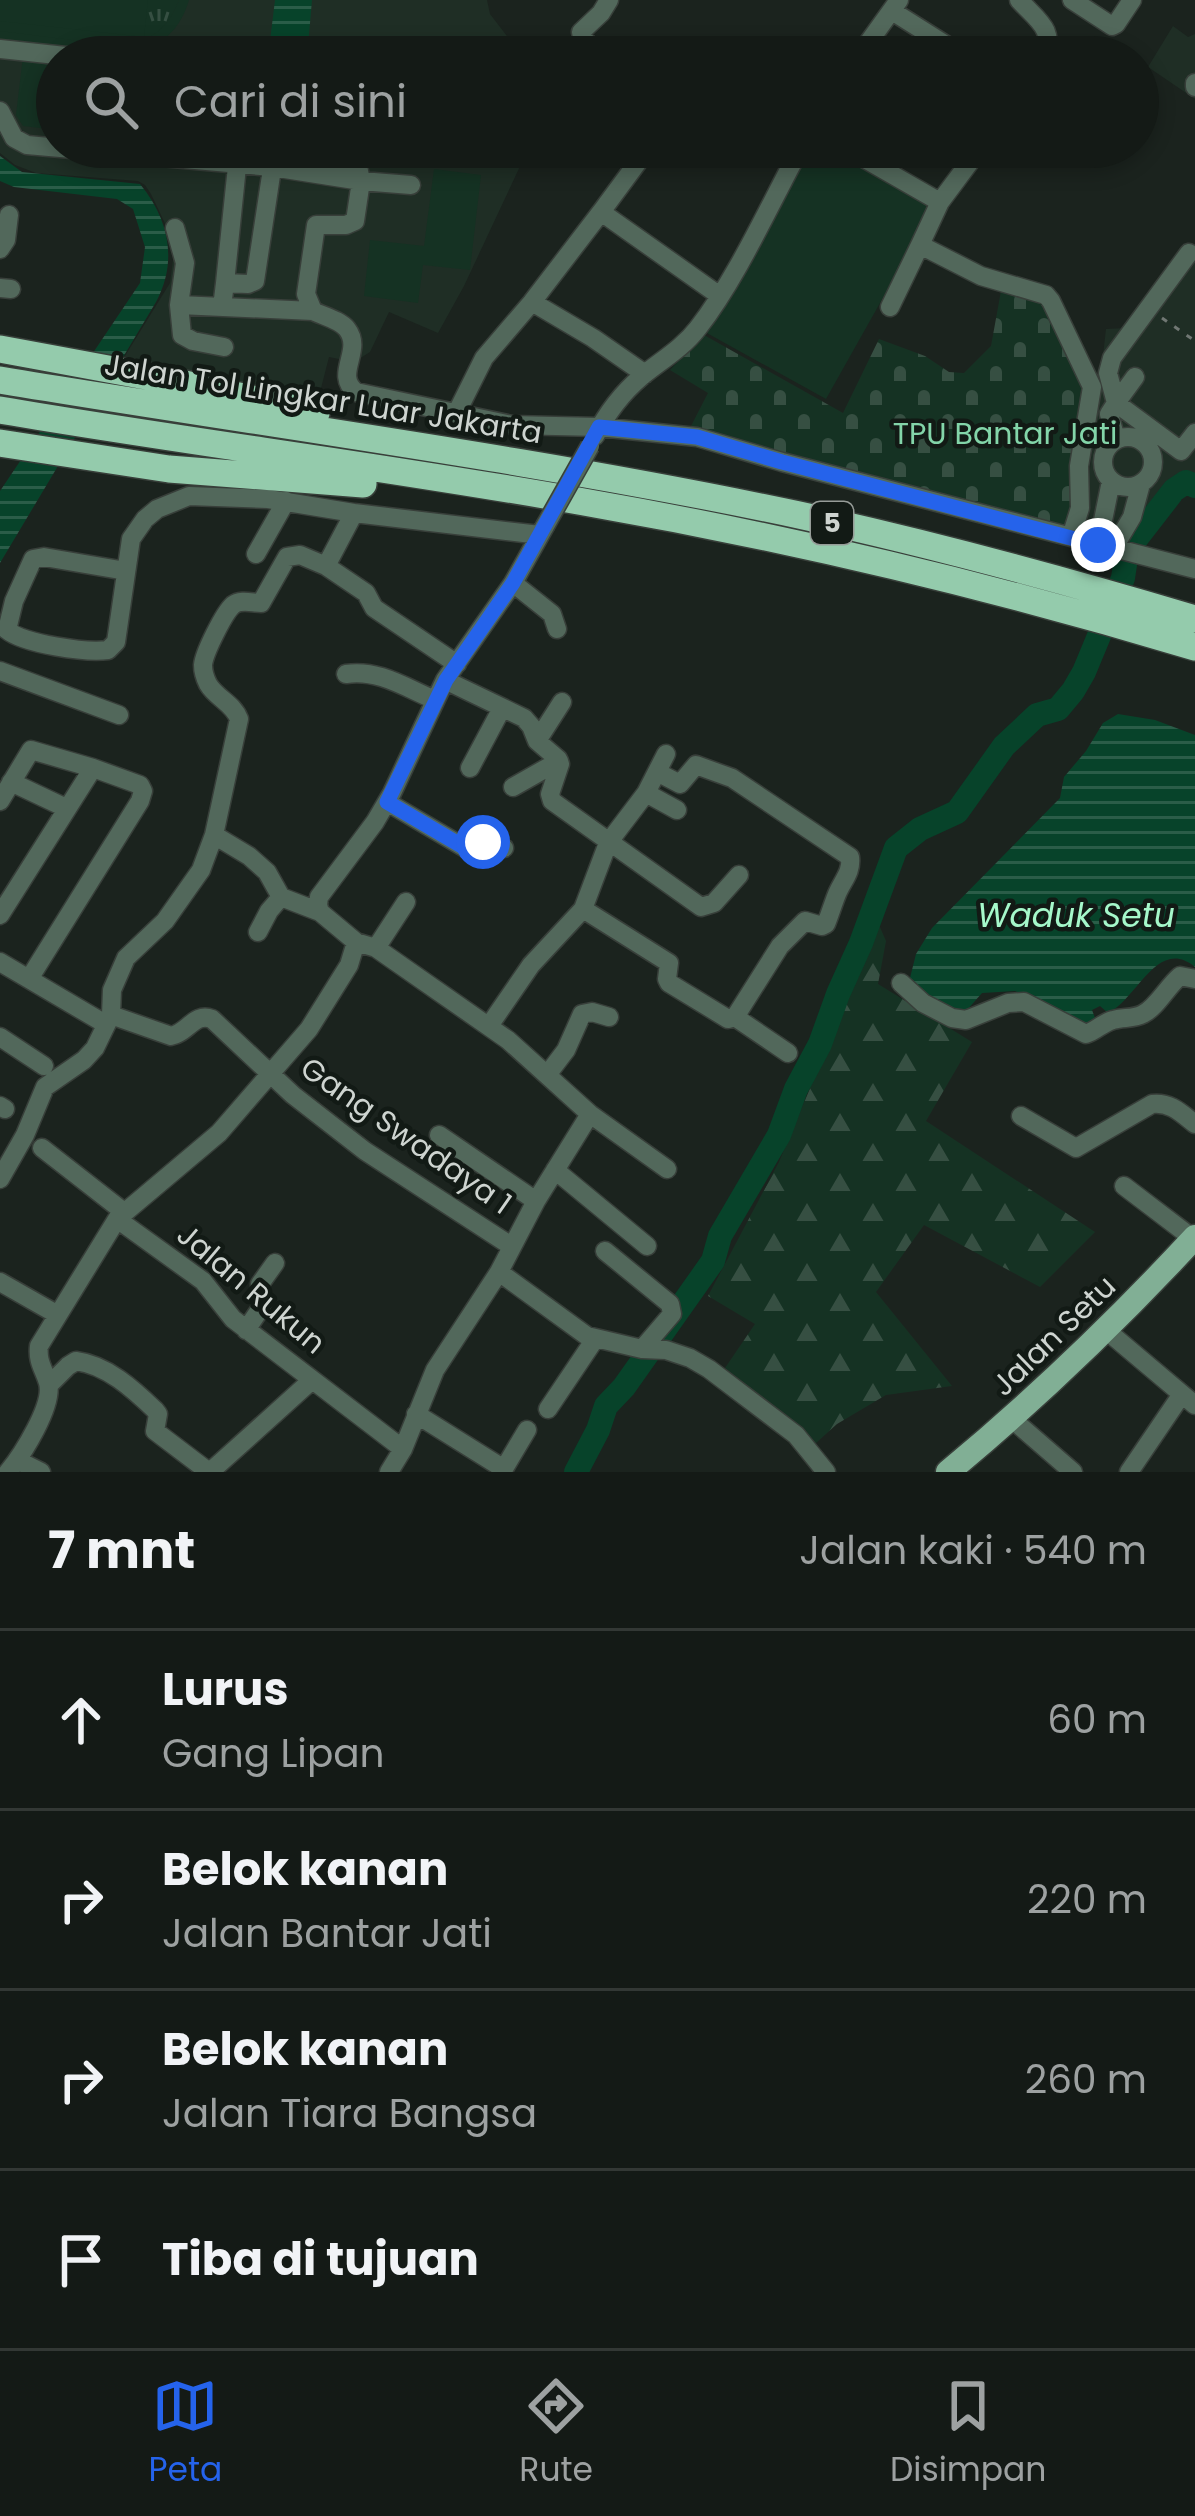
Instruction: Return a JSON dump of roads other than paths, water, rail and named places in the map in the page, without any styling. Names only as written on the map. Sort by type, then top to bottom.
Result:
[{"type":"highway","points":[[0,349],[316,412],[393,441]]},
{"type":"highway","name":"Jalan Tol Lingkar Luar Jakarta","points":[[13,382],[393,441],[798,515],[1158,622],[1195,647]]},
{"type":"highway","name":"Jalan Tol Lingkar Luar Jakarta","points":[[9,411],[535,494],[1068,597]]},
{"type":"highway","points":[[6,444],[245,477],[535,494]]},
{"type":"highway","name":"Jalan Tol Lingkar Luar Jakarta","points":[[1158,622],[1195,619]]},
{"type":"main road","name":"Jalan Setu","points":[[948,1472],[1106,1330],[1194,1239]]},
{"type":"street","points":[[582,36],[583,28],[609,0]]},
{"type":"street","points":[[1018,0],[1048,36]]},
{"type":"street","points":[[1072,0],[1112,26],[1132,0]]},
{"type":"street","points":[[873,36],[895,6],[936,36]]},
{"type":"street","points":[[0,49],[36,53]]},
{"type":"street","points":[[0,111],[14,138],[36,145]]},
{"type":"street","points":[[222,307],[237,168]]},
{"type":"street","points":[[224,283],[255,280],[272,168]]},
{"type":"street","points":[[321,168],[361,181],[411,185]]},
{"type":"street","points":[[457,412],[484,358],[633,168]]},
{"type":"street","points":[[320,912],[317,905],[322,891],[387,802],[435,700],[513,583],[599,427],[644,374],[684,344],[720,296],[790,168]]},
{"type":"street","points":[[881,168],[940,202]]},
{"type":"street","points":[[890,308],[960,168]]},
{"type":"street","points":[[313,311],[306,294],[315,226],[355,221],[361,181]]},
{"type":"street","points":[[601,212],[720,296]]},
{"type":"street","points":[[0,249],[9,214]]},
{"type":"street","points":[[175,228],[185,263],[180,331],[184,338],[224,346]]},
{"type":"street","points":[[920,245],[981,276],[1046,295],[1051,301],[1092,387],[1079,466],[1080,508],[1071,538]]},
{"type":"street","points":[[1188,452],[1116,403],[1108,373],[1112,358],[1189,253]]},
{"type":"street","points":[[532,302],[644,374]]},
{"type":"street","points":[[179,305],[313,311],[347,328],[352,353],[346,379],[356,392],[512,425],[599,427],[697,437],[1195,568]]},
{"type":"street","points":[[1116,439],[1109,414],[1135,377]]},
{"type":"street","points":[[1154,459],[1172,460],[1188,452],[1195,433]]},
{"type":"street","points":[[1112,481],[1126,488],[1141,484],[1151,474],[1154,459],[1147,444],[1132,436],[1116,439],[1105,451],[1103,467],[1112,481],[1118,550]]},
{"type":"street","points":[[1118,550],[1141,484]]},
{"type":"street","points":[[126,571],[33,559],[14,601],[8,630],[20,638],[108,650],[116,642],[131,539],[145,519],[169,502],[189,496],[286,501],[354,513],[542,531]]},
{"type":"street","points":[[256,554],[286,501]]},
{"type":"street","points":[[326,566],[354,513]]},
{"type":"street","points":[[0,1179],[45,1087],[91,1054],[126,958],[154,934],[201,869],[214,835],[239,719],[205,678],[203,665],[232,607],[263,601],[290,554],[326,566],[366,593],[378,611],[451,672],[529,722],[537,741],[559,761]]},
{"type":"street","points":[[513,583],[553,614],[557,629]]},
{"type":"street","points":[[346,674],[382,676],[435,700]]},
{"type":"street","points":[[4,679],[119,715]]},
{"type":"street","points":[[537,741],[562,703]]},
{"type":"street","points":[[470,768],[502,708]]},
{"type":"street","points":[[0,801],[31,750],[140,785],[143,791],[29,979]]},
{"type":"street","points":[[513,787],[559,761]]},
{"type":"street","points":[[559,761],[550,799],[702,908],[714,903],[740,874]]},
{"type":"street","points":[[488,1026],[531,965],[583,909],[608,843],[646,793],[661,763],[680,784],[696,765],[728,776],[852,859],[826,924],[806,921],[780,946],[735,1017]]},
{"type":"street","points":[[0,915],[93,768]]},
{"type":"street","points":[[11,782],[66,808]]},
{"type":"street","points":[[646,793],[677,809]]},
{"type":"street","points":[[387,802],[472,852],[485,840],[504,848]]},
{"type":"street","points":[[214,835],[260,865],[281,896],[320,912],[356,942],[376,948],[488,1026],[590,1114],[667,1169]]},
{"type":"street","points":[[258,932],[281,896]]},
{"type":"street","points":[[376,948],[406,902]]},
{"type":"street","points":[[583,909],[668,964],[670,983],[724,1017],[735,1017],[788,1053]]},
{"type":"street","points":[[40,1472],[9,1466],[47,1402],[49,1385],[38,1353],[58,1315],[121,1216],[219,1133],[318,1016],[349,965],[356,942]]},
{"type":"street","points":[[0,962],[106,1018]]},
{"type":"street","points":[[901,983],[923,1003],[952,1018],[966,1020],[1008,1003],[1024,1002],[1080,1032],[1094,1034],[1115,1019],[1144,1013],[1180,976],[1195,979]]},
{"type":"street","points":[[547,1075],[584,1013],[609,1017]]},
{"type":"street","name":"Gang Swadaya 1","points":[[106,1018],[171,1036],[197,1018],[208,1017],[268,1073],[365,1151],[511,1246]]},
{"type":"street","points":[[0,1037],[44,1066]]},
{"type":"street","points":[[1021,1116],[1076,1148],[1164,1102],[1195,1124]]},
{"type":"street","points":[[389,1472],[403,1450],[435,1370],[511,1246],[531,1227],[536,1201],[590,1114]]},
{"type":"street","points":[[439,1135],[536,1201]]},
{"type":"street","name":"Jalan Rukun","points":[[42,1148],[203,1281],[246,1330],[403,1450]]},
{"type":"street","points":[[555,1170],[647,1246]]},
{"type":"street","points":[[1124,1186],[1194,1239]]},
{"type":"street","points":[[605,1251],[673,1310],[652,1349]]},
{"type":"street","points":[[246,1330],[261,1308],[260,1284],[275,1263]]},
{"type":"street","points":[[499,1272],[581,1333],[690,1358],[709,1369],[796,1435],[826,1472]]},
{"type":"street","points":[[0,1282],[58,1315]]},
{"type":"street","points":[[1106,1330],[1188,1400],[1129,1472]]},
{"type":"street","points":[[548,1409],[595,1339]]},
{"type":"street","points":[[49,1385],[76,1361],[99,1368],[146,1402],[158,1414],[155,1430],[210,1472],[312,1380]]},
{"type":"street","points":[[416,1414],[503,1470],[527,1430]]},
{"type":"street","points":[[1012,1419],[1073,1472]]},
{"type":"water","points":[[275,0],[312,0],[309,36],[271,36]]},
{"type":"water","points":[[0,156],[22,172],[140,184],[164,226],[168,256],[156,302],[0,563],[0,491],[140,283],[145,247],[133,209],[117,199],[14,187],[0,181]]},
{"type":"water","name":"Waduk Setu","points":[[1118,714],[1155,720],[1195,735],[1195,967],[1169,959],[1158,965],[1119,1006],[1108,1013],[1100,1006],[1092,1010],[1095,1018],[1086,1027],[1015,991],[982,993],[956,1015],[909,982],[916,954],[932,928],[1060,798],[1064,777],[1103,723]]},
{"type":"waterway","points":[[576,1472],[606,1406],[713,1261],[720,1236],[779,1135],[820,1044],[896,848],[920,829],[957,812],[1004,746],[1037,715],[1058,709],[1073,691],[1123,578],[1133,543],[1174,490],[1186,482],[1195,486]]},
{"type":"park label","name":"TPU Bantar Jati","points":[[1005,434]]}]
